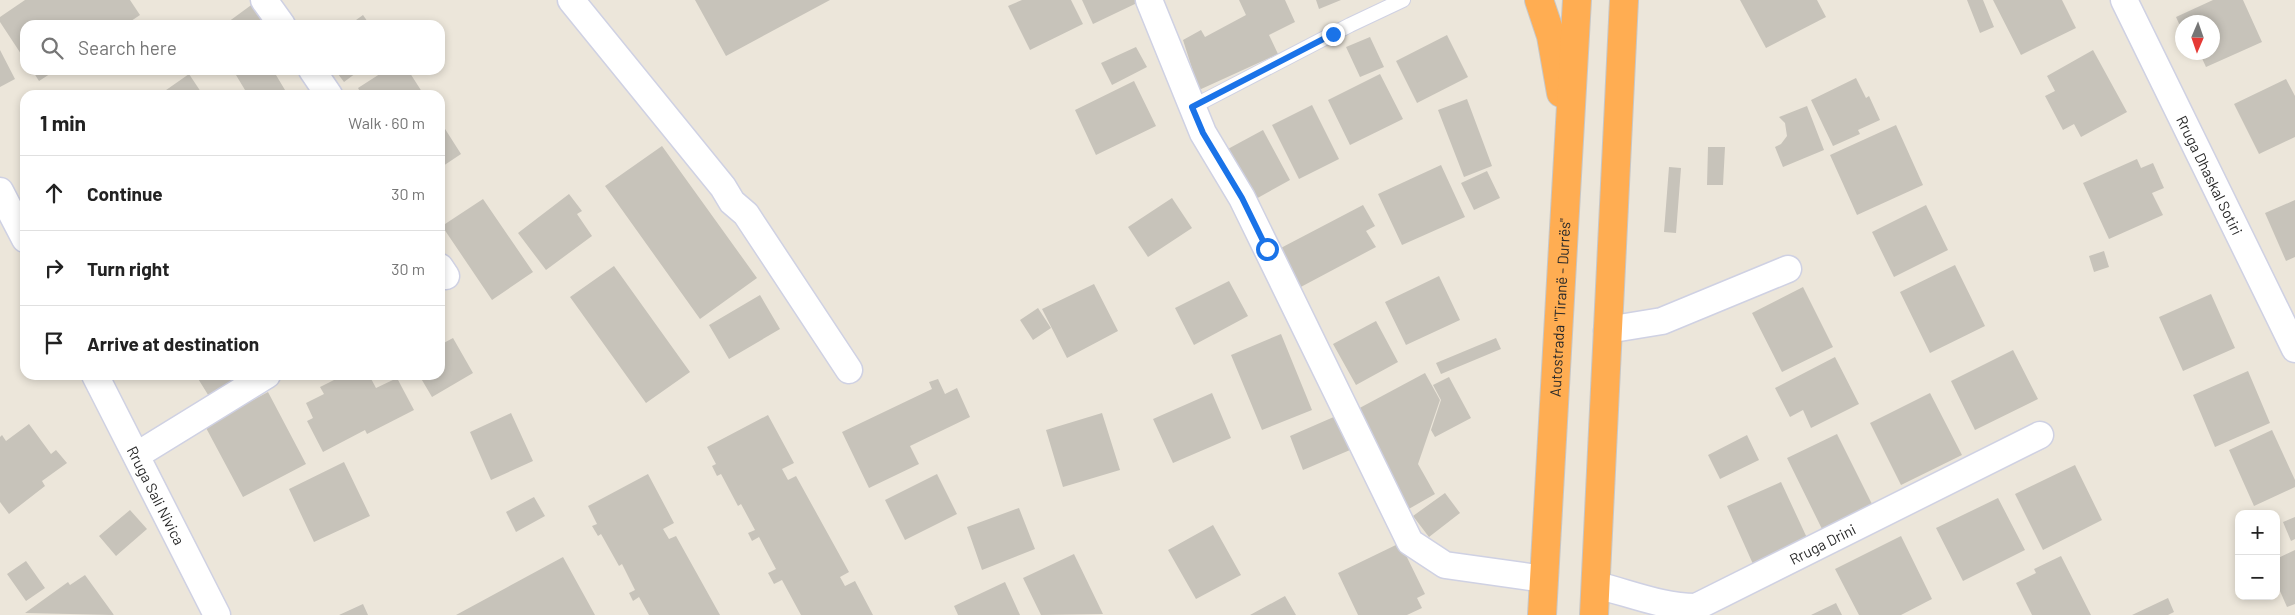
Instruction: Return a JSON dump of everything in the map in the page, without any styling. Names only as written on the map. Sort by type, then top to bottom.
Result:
[{"type":"highway","points":[[1539,0],[1551,36],[1569,137]]},
{"type":"highway","name":"Autostrada \"Tiranë - Durrës\"","points":[[1542,615],[1577,0]]},
{"type":"highway","points":[[1594,615],[1624,0]]},
{"type":"highway","points":[[1622,45],[1632,0]]},
{"type":"street","points":[[264,0],[278,20]]},
{"type":"street","points":[[571,0],[723,187],[732,202],[746,214],[849,370]]},
{"type":"street","points":[[1148,0],[1203,133],[1242,198],[1410,542],[1446,565],[1544,579]]},
{"type":"street","name":"Rruga Dhaskal Sotiri","points":[[2124,0],[2295,349]]},
{"type":"street","points":[[315,75],[326,90]]},
{"type":"street","points":[[0,191],[20,229]]},
{"type":"street","points":[[1607,330],[1662,321],[1788,269]]},
{"type":"street","name":"Rruga Sali Nivica","points":[[99,380],[217,615]]},
{"type":"street","points":[[137,454],[259,380]]},
{"type":"street","name":"Rruga Drini","points":[[1596,585],[1662,604],[1696,606],[2040,435]]},
{"type":"lane","points":[[1192,107],[1350,25],[1403,0]]},
{"type":"building","points":[[25,0],[130,0],[140,15],[132,20],[20,20],[20,52],[0,22],[0,17]]},
{"type":"building","points":[[695,0],[830,0],[726,56]]},
{"type":"building","points":[[1022,0],[1071,0],[1083,24],[1030,50],[1008,6]]},
{"type":"building","points":[[1082,0],[1136,0],[1137,3],[1093,24]]},
{"type":"building","points":[[1239,0],[1285,0],[1295,22],[1269,35],[1278,54],[1199,90],[1183,40],[1201,30],[1205,37],[1246,15]]},
{"type":"building","points":[[1316,0],[1341,0],[1319,9]]},
{"type":"building","points":[[1740,0],[1817,0],[1826,17],[1766,48]]},
{"type":"building","points":[[1967,0],[1983,0],[1994,27],[1980,33]]},
{"type":"building","points":[[1993,0],[2062,0],[2076,28],[2021,55]]},
{"type":"building","points":[[2213,0],[2243,0],[2262,42],[2206,67],[2203,60],[2220,60],[2220,15],[2180,15]]},
{"type":"building","points":[[254,3],[267,20],[231,20]]},
{"type":"building","points":[[363,15],[366,20],[356,20]]},
{"type":"building","points":[[1447,35],[1468,77],[1417,103],[1396,61]]},
{"type":"building","points":[[1370,37],[1384,67],[1360,77],[1346,47]]},
{"type":"building","points":[[1136,47],[1147,67],[1112,85],[1101,63]]},
{"type":"building","points":[[0,50],[15,79],[0,87]]},
{"type":"building","points":[[2093,50],[2127,112],[2081,137],[2074,124],[2063,130],[2045,96],[2055,91],[2047,76]]},
{"type":"building","points":[[1380,74],[1403,119],[1350,145],[1328,100]]},
{"type":"building","points":[[35,75],[48,75],[39,81]]},
{"type":"building","points":[[190,75],[200,90],[166,90]]},
{"type":"building","points":[[236,75],[276,75],[285,90],[245,90]]},
{"type":"building","points":[[339,75],[353,75],[344,82]]},
{"type":"building","points":[[378,75],[411,75],[421,90],[359,90],[358,88]]},
{"type":"building","points":[[1856,78],[1866,98],[1869,96],[1880,120],[1858,130],[1860,134],[1833,146],[1811,100]]},
{"type":"building","points":[[2286,79],[2295,96],[2295,137],[2259,154],[2234,104]]},
{"type":"building","points":[[1134,81],[1156,126],[1096,155],[1075,110]]},
{"type":"building","points":[[1467,99],[1492,166],[1464,177],[1438,110]]},
{"type":"building","points":[[1312,105],[1339,159],[1299,179],[1272,125]]},
{"type":"building","points":[[1807,106],[1824,150],[1783,167],[1775,147],[1781,144],[1787,136],[1785,123],[1779,117]]},
{"type":"building","points":[[1896,125],[1923,185],[1857,215],[1830,155]]},
{"type":"building","points":[[445,129],[461,154],[445,165]]},
{"type":"building","points":[[1263,130],[1290,180],[1254,200],[1226,150]]},
{"type":"building","points":[[662,146],[757,278],[700,319],[605,186]]},
{"type":"building","points":[[1708,147],[1725,147],[1723,185],[1707,185]]},
{"type":"building","points":[[2137,159],[2141,168],[2153,163],[2164,188],[2152,193],[2163,215],[2109,239],[2083,183]]},
{"type":"building","points":[[1441,165],[1465,217],[1402,245],[1378,194]]},
{"type":"building","points":[[1669,167],[1681,168],[1676,233],[1664,232]]},
{"type":"building","points":[[1487,171],[1500,198],[1474,210],[1461,183]]},
{"type":"building","points":[[569,194],[582,211],[577,214],[592,236],[546,270],[518,233]]},
{"type":"building","points":[[1172,198],[1192,228],[1148,257],[1128,227]]},
{"type":"building","points":[[483,199],[533,272],[492,300],[445,230],[445,224]]},
{"type":"building","points":[[2295,200],[2295,257],[2286,261],[2265,213]]},
{"type":"building","points":[[1363,205],[1375,226],[1366,231],[1376,247],[1297,289],[1277,250]]},
{"type":"building","points":[[1926,205],[1948,250],[1894,277],[1872,232]]},
{"type":"building","points":[[2104,251],[2109,267],[2094,272],[2089,256]]},
{"type":"building","points":[[1955,265],[1985,326],[1930,353],[1900,292]]},
{"type":"building","points":[[614,266],[690,372],[646,403],[570,297]]},
{"type":"building","points":[[1439,276],[1460,320],[1406,345],[1385,302]]},
{"type":"building","points":[[1229,281],[1248,316],[1194,345],[1175,308]]},
{"type":"building","points":[[1094,284],[1118,331],[1067,358],[1042,309]]},
{"type":"building","points":[[1803,287],[1833,347],[1782,372],[1752,313]]},
{"type":"building","points":[[2211,294],[2235,348],[2183,371],[2159,317]]},
{"type":"building","points":[[760,295],[780,329],[729,359],[709,325]]},
{"type":"building","points":[[1038,308],[1051,328],[1033,340],[1020,320]]},
{"type":"building","points":[[1376,321],[1398,362],[1356,385],[1333,344]]},
{"type":"building","points":[[1281,334],[1312,410],[1262,430],[1231,355]]},
{"type":"building","points":[[453,338],[473,373],[432,397],[422,380],[445,380],[445,342]]},
{"type":"building","points":[[1496,338],[1501,349],[1441,374],[1436,363]]},
{"type":"building","points":[[2013,350],[2038,399],[1975,430],[1951,381]]},
{"type":"building","points":[[1835,357],[1859,404],[1811,428],[1803,410],[1790,417],[1775,388]]},
{"type":"building","points":[[2248,371],[2270,423],[2215,447],[2193,395]]},
{"type":"building","points":[[1425,373],[1440,400],[1418,464],[1435,494],[1407,510],[1354,411]]},
{"type":"building","points":[[1449,377],[1471,418],[1435,437],[1431,430],[1441,400],[1433,385]]},
{"type":"building","points":[[938,379],[945,394],[957,388],[970,417],[910,446],[919,464],[869,488],[842,432],[932,389],[929,382]]},
{"type":"building","points":[[199,380],[240,380],[210,398]]},
{"type":"building","points":[[334,380],[372,380],[376,388],[393,380],[398,380],[414,410],[367,434],[365,430],[323,452],[307,421],[313,418],[306,403],[324,394],[320,387]]},
{"type":"building","points":[[268,392],[306,464],[243,497],[205,426]]},
{"type":"building","points":[[1212,393],[1231,438],[1173,463],[1153,419]]},
{"type":"building","points":[[1930,393],[1962,455],[1901,485],[1870,423]]},
{"type":"building","points":[[511,413],[533,461],[491,480],[470,432]]},
{"type":"building","points":[[1102,413],[1120,470],[1063,487],[1046,430]]},
{"type":"building","points":[[768,415],[794,463],[782,469],[788,480],[796,476],[849,572],[840,577],[845,586],[855,581],[873,615],[801,615],[782,580],[774,584],[768,573],[776,569],[759,537],[752,541],[748,533],[755,530],[741,504],[738,506],[721,474],[717,476],[712,466],[716,464],[707,447]]},
{"type":"building","points":[[1336,416],[1350,450],[1303,470],[1290,436]]},
{"type":"building","points":[[29,424],[51,454],[56,450],[67,463],[42,481],[45,486],[9,514],[0,502],[0,437],[2,435],[6,441]]},
{"type":"building","points":[[2272,430],[2295,480],[2295,487],[2254,506],[2229,450]]},
{"type":"building","points":[[1837,434],[1872,504],[1822,529],[1787,458]]},
{"type":"building","points":[[1747,435],[1759,460],[1720,479],[1708,455]]},
{"type":"building","points":[[344,462],[370,516],[314,542],[289,489]]},
{"type":"building","points":[[2075,465],[2102,520],[2043,550],[2015,494]]},
{"type":"building","points":[[648,474],[674,523],[663,529],[669,539],[676,536],[720,615],[649,615],[639,597],[633,601],[629,593],[635,590],[622,564],[619,566],[601,534],[598,536],[592,526],[597,524],[588,506]]},
{"type":"building","points":[[937,474],[957,514],[905,540],[885,500]]},
{"type":"building","points":[[1781,482],[1808,540],[1753,564],[1727,506]]},
{"type":"building","points":[[1445,493],[1460,513],[1429,537],[1413,516]]},
{"type":"building","points":[[534,497],[545,516],[516,532],[506,512]]},
{"type":"building","points":[[1998,498],[2025,550],[1963,581],[1936,528]]},
{"type":"building","points":[[1019,508],[1035,549],[982,570],[967,527]]},
{"type":"building","points":[[130,510],[147,529],[116,556],[99,536]]},
{"type":"building","points":[[2295,517],[2295,539],[2291,541],[2283,522]]},
{"type":"building","points":[[1213,525],[1241,575],[1196,599],[1168,550]]},
{"type":"building","points":[[1901,536],[1932,599],[1901,615],[1859,615],[1835,569]]},
{"type":"building","points":[[1400,543],[1425,594],[1417,598],[1422,608],[1407,615],[1358,615],[1338,573]]},
{"type":"building","points":[[2295,550],[2295,604],[2287,607],[2280,591],[2280,557]]},
{"type":"building","points":[[1074,554],[1103,614],[1041,615],[1023,578]]},
{"type":"building","points":[[2061,556],[2091,615],[2032,615],[2016,583],[2036,573],[2034,569]]},
{"type":"building","points":[[563,557],[595,615],[456,615]]},
{"type":"building","points":[[26,561],[45,588],[26,601],[7,574]]},
{"type":"building","points":[[85,575],[114,615],[25,613],[68,582],[70,585]]},
{"type":"building","points":[[1005,582],[1020,615],[958,615],[954,606]]},
{"type":"building","points":[[1285,596],[1296,615],[1250,615]]},
{"type":"building","points":[[2168,598],[2174,612],[2168,615],[2132,615]]},
{"type":"building","points":[[1836,603],[1842,615],[1811,615]]},
{"type":"building","points":[[363,604],[368,615],[339,615]]},
{"type":"route","points":[[1267,249],[1242,198],[1203,133],[1192,107],[1333,34]]}]
